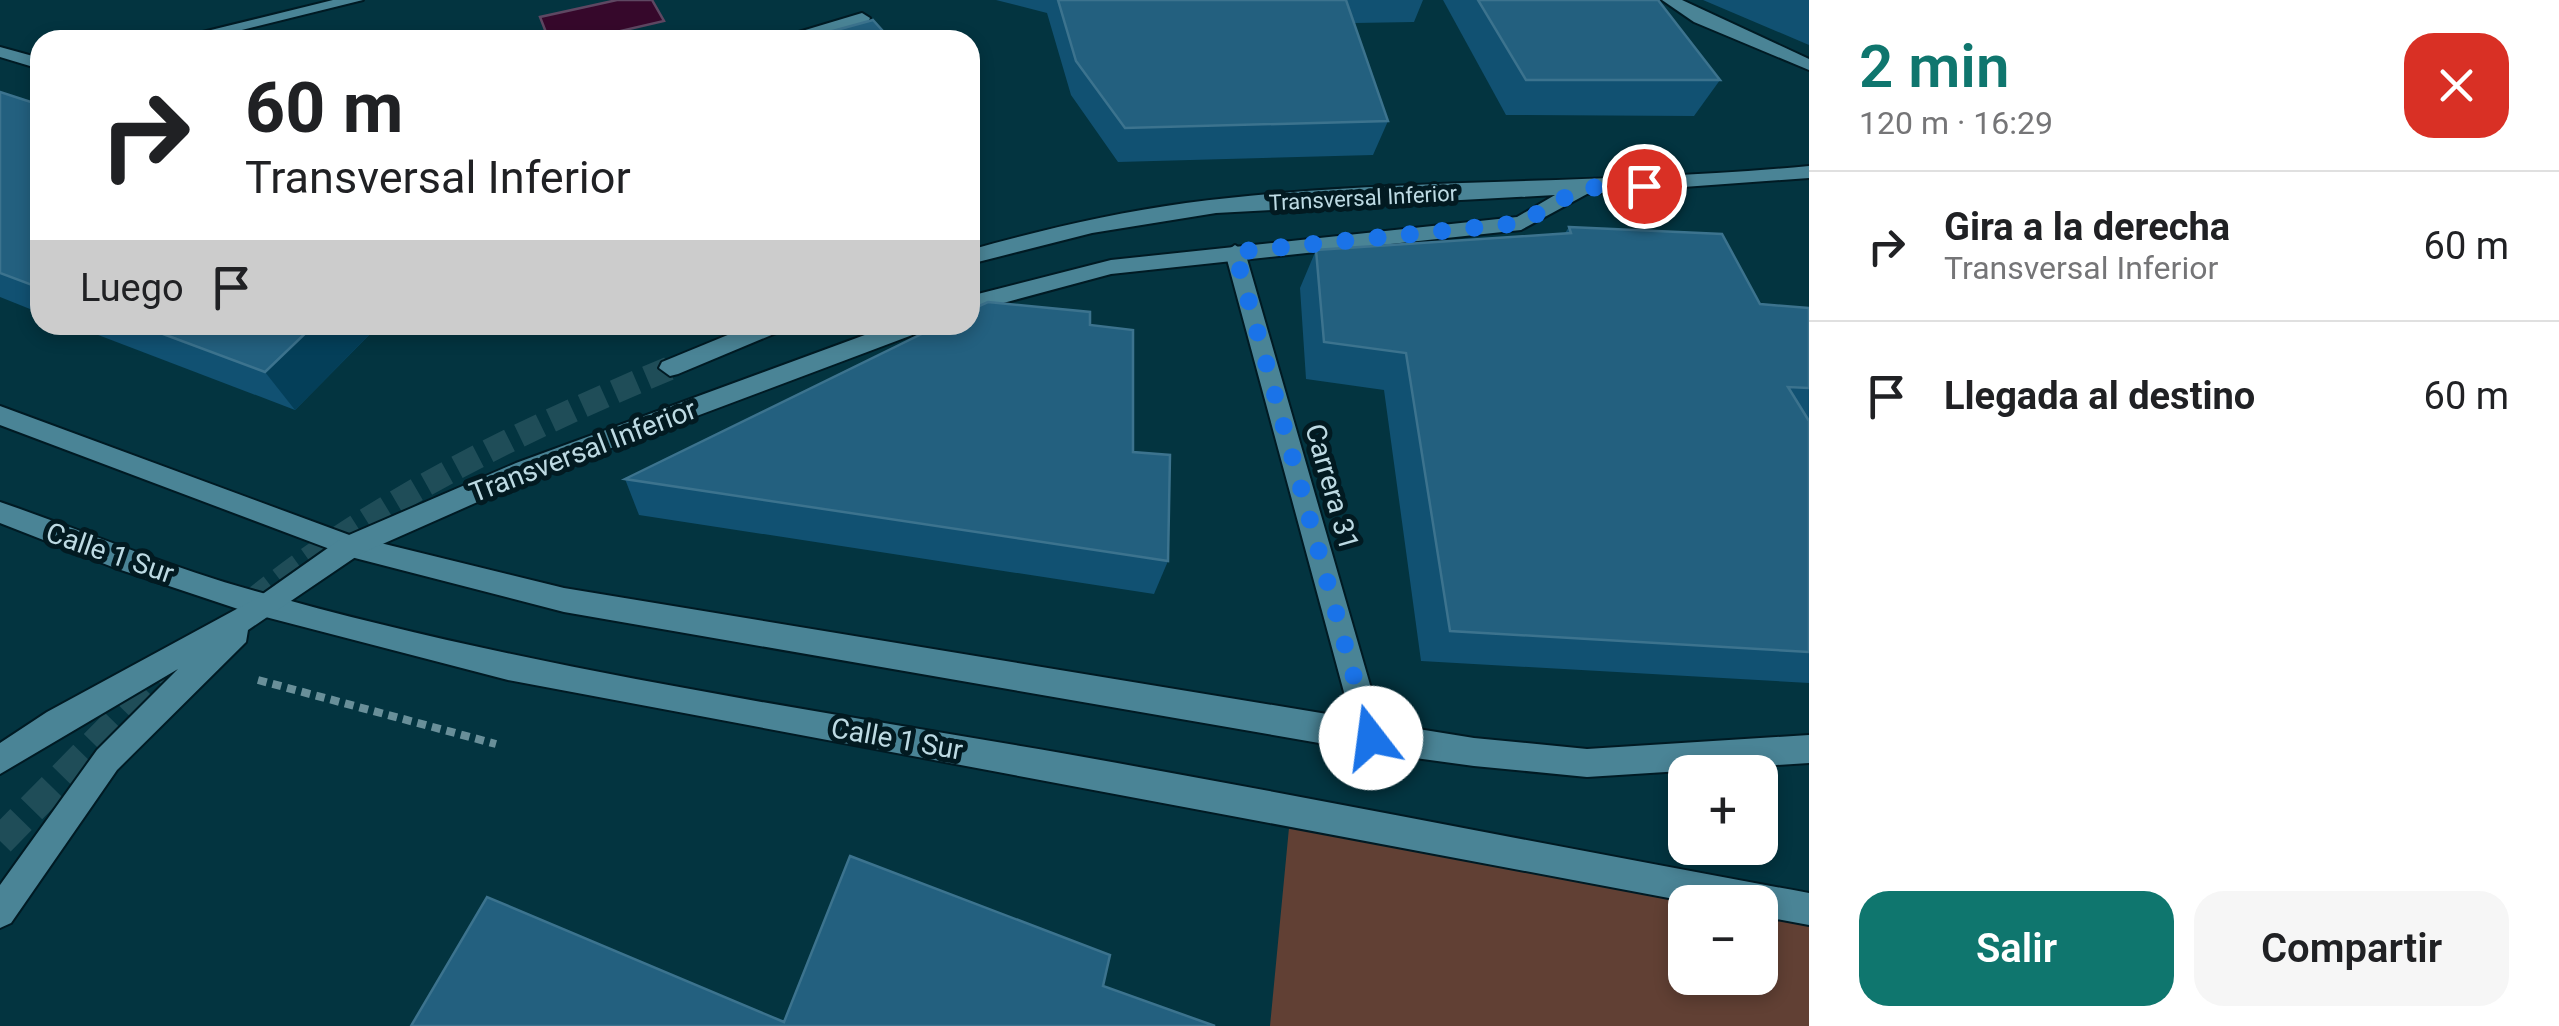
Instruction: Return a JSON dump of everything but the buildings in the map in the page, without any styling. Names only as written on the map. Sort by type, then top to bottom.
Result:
[{"type":"street","points":[[223,30],[355,0]]},
{"type":"street","points":[[1670,0],[1700,18],[1809,64]]},
{"type":"street","points":[[817,30],[862,18]]},
{"type":"street","points":[[0,52],[30,61]]},
{"type":"street","name":"Transversal Inferior","points":[[980,255],[1109,223],[1214,206],[1707,184],[1809,172]]},
{"type":"street","name":"Transversal Inferior","points":[[980,301],[1111,267],[1521,223],[1582,188]]},
{"type":"street","name":"Carrera 31","points":[[1235,252],[1371,738]]},
{"type":"street","name":"Transversal Inferior","points":[[670,368],[750,335]]},
{"type":"street","name":"Transversal Inferior","points":[[0,760],[57,722],[266,606],[351,546],[525,470],[888,335]]},
{"type":"street","points":[[0,414],[214,498],[351,546],[625,613],[1371,738],[1587,763],[1809,749]]},
{"type":"street","name":"Calle 1 Sur","points":[[0,512],[54,535],[266,606],[456,656],[600,687],[1291,807],[1592,870],[1809,909]]},
{"type":"street","name":"Transversal Inferior","points":[[0,912],[107,760],[159,704],[266,606]]},
{"type":"path","points":[[240,675],[496,744]]},
{"type":"shaded area","points":[[617,0],[652,0],[664,21],[625,30],[545,30],[540,17]]},
{"type":"shaded area","points":[[1291,807],[1687,885],[1668,885],[1668,995],[1778,995],[1778,903],[1809,909],[1809,1026],[1270,1026]]},
{"type":"tunnel","points":[[252,601],[350,530],[453,469],[670,368]]},
{"type":"tunnel","points":[[237,613],[255,598]]},
{"type":"tunnel","points":[[0,841],[147,691],[184,659]]},
{"type":"route","points":[[1371,738],[1235,252],[1492,228],[1543,214],[1582,188],[1644,186]]}]
